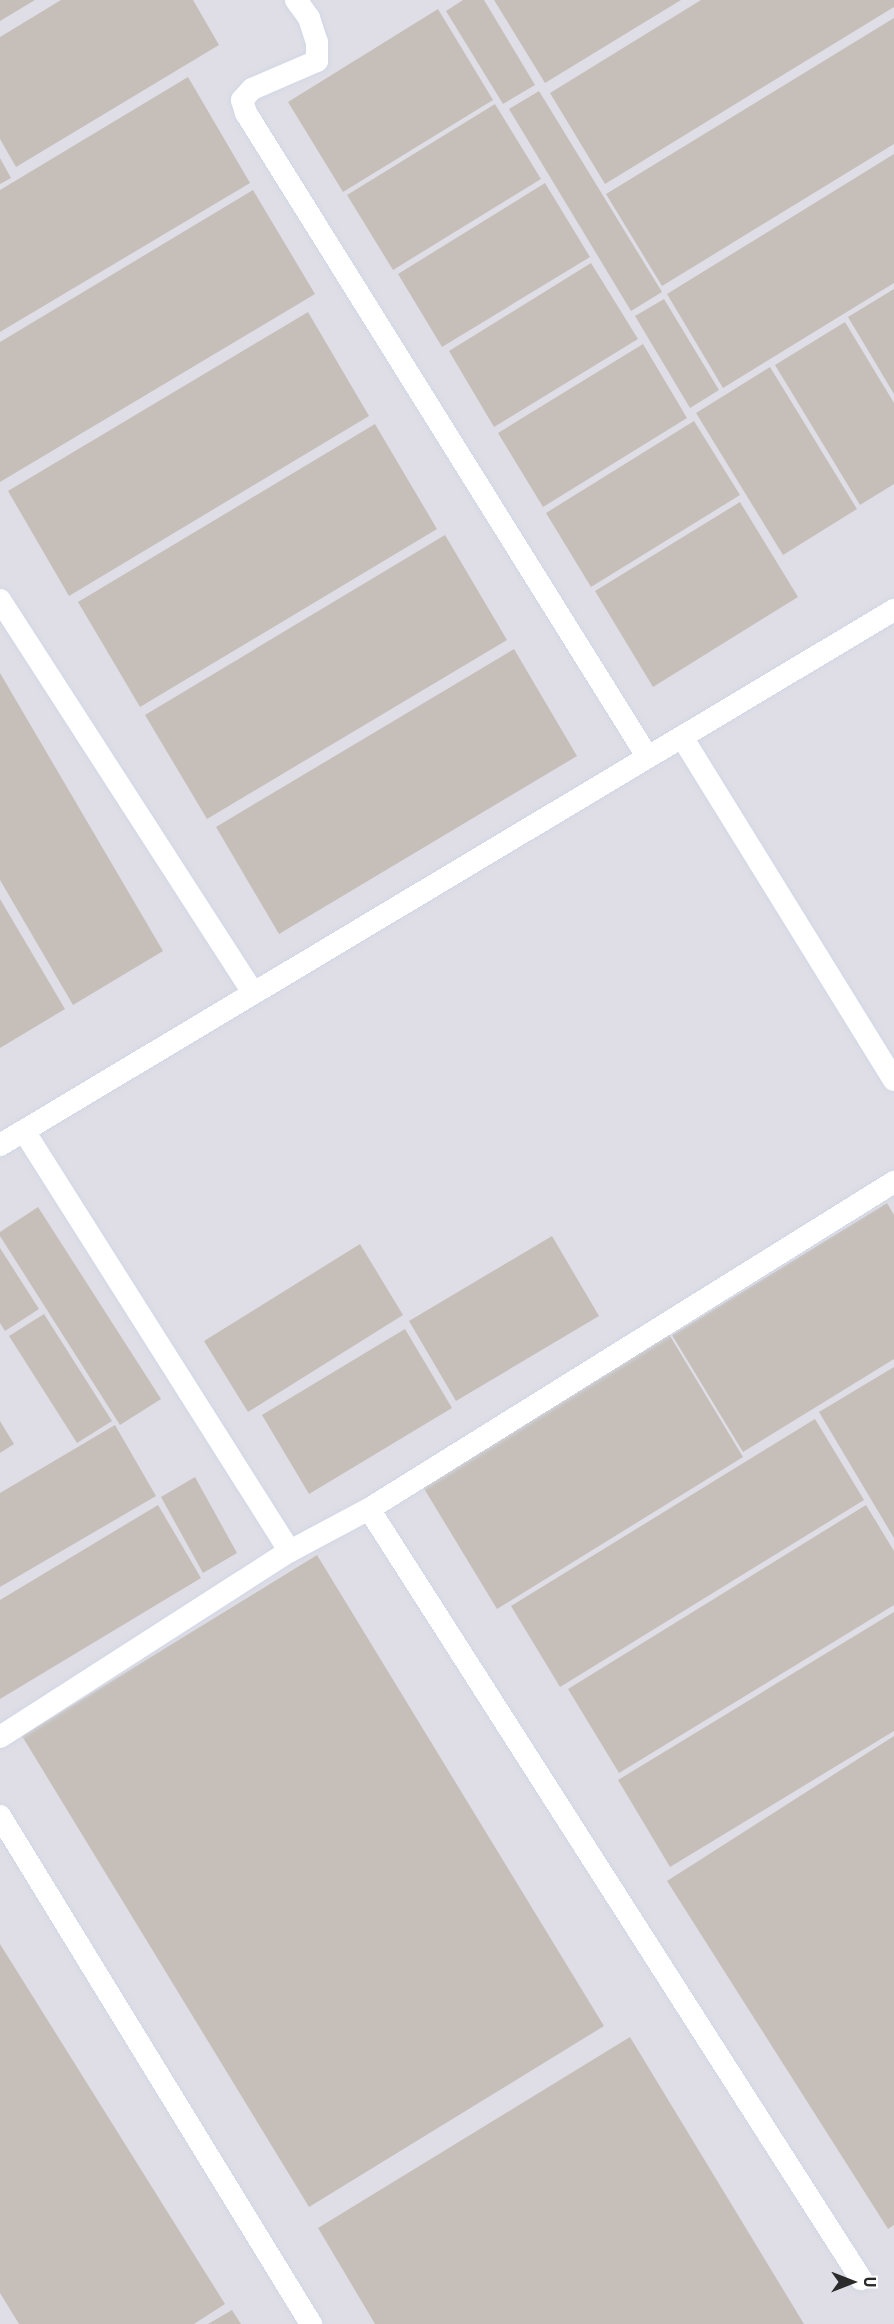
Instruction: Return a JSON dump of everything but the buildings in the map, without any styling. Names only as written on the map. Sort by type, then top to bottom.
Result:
[{"type":"lane","points":[[296,0],[309,18],[317,42],[316,61],[252,89],[242,100],[246,113],[647,756]]},
{"type":"lane","points":[[0,600],[253,993]]},
{"type":"lane","points":[[0,1145],[894,609]]},
{"type":"lane","points":[[682,737],[894,1080]]},
{"type":"lane","points":[[24,1131],[290,1551]]},
{"type":"lane","points":[[0,1737],[290,1551],[369,1509],[894,1182]]},
{"type":"lane","points":[[369,1509],[861,2279]]},
{"type":"lane","points":[[0,1816],[311,2324]]},
{"type":"shaded area","points":[[0,0],[894,0],[894,2324],[0,2324]]}]
